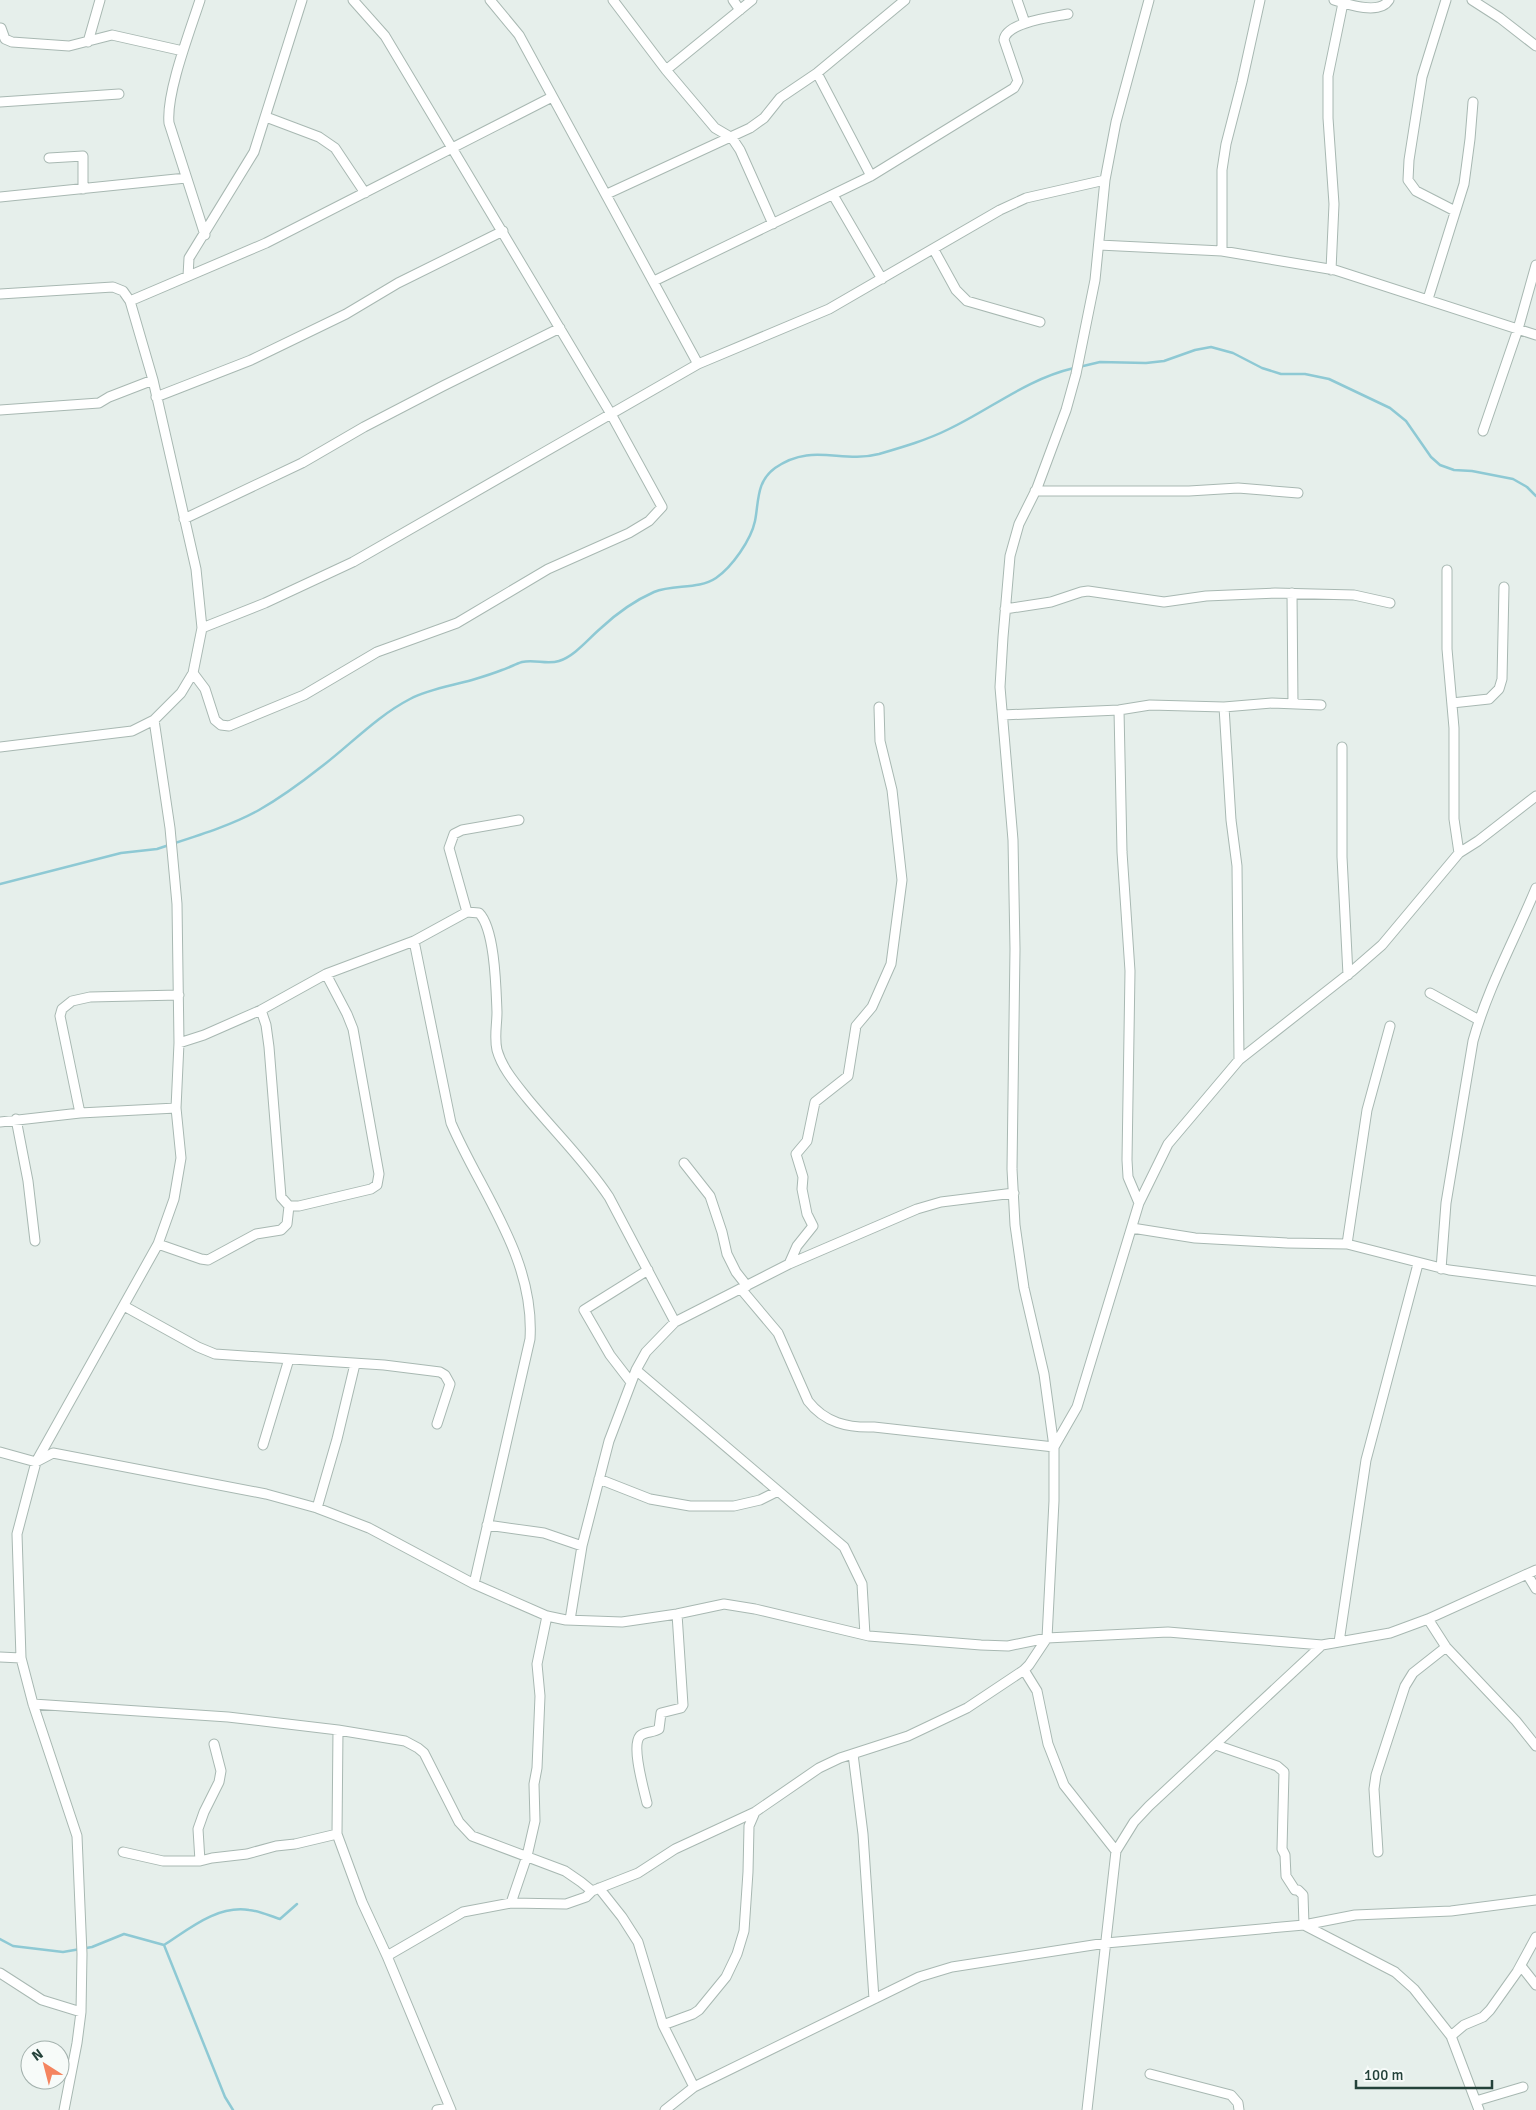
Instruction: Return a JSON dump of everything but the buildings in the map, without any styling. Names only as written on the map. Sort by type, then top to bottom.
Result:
[{"type":"street","points":[[88,42],[100,0]]},
{"type":"street","points":[[200,0],[183,51],[168,111],[169,123],[205,235]]},
{"type":"street","points":[[188,276],[189,258],[205,235],[215,214],[254,152],[302,0]]},
{"type":"street","points":[[193,673],[205,689],[215,720],[221,725],[229,726],[304,694],[377,652],[457,623],[548,569],[629,533],[649,521],[662,508],[611,414],[385,36],[353,0]]},
{"type":"street","points":[[490,0],[519,35],[698,364]]},
{"type":"street","points":[[613,0],[666,70],[716,128],[732,138],[740,150],[773,224]]},
{"type":"street","points":[[733,0],[740,10]]},
{"type":"street","points":[[666,70],[752,0]]},
{"type":"street","points":[[607,194],[732,138],[750,128],[764,118],[780,98],[817,73],[905,0]]},
{"type":"street","points":[[1017,0],[1025,23]]},
{"type":"street","points":[[387,1956],[463,1912],[511,1903],[566,1904],[638,1873],[675,1849],[756,1812],[819,1768],[840,1758],[924,1729],[974,1704],[1024,1670],[1047,1638],[1054,1501],[1054,1447],[1044,1374],[1024,1288],[1015,1225],[1014,850],[1000,688],[1010,556],[1019,524],[1035,491],[1066,410],[1076,374],[1095,280],[1105,180],[1116,122],[1149,0]]},
{"type":"street","points":[[1222,251],[1222,170],[1226,144],[1260,0]]},
{"type":"street","points":[[1331,270],[1334,204],[1328,118],[1328,76],[1339,1],[1374,8],[1382,7],[1389,0]]},
{"type":"street","points":[[1446,0],[1422,77],[1409,160],[1408,180],[1416,191],[1455,211]]},
{"type":"street","points":[[1472,0],[1500,18],[1536,46]]},
{"type":"street","points":[[654,281],[871,176],[1014,88],[1018,82],[1004,40],[1005,36],[1009,31],[1025,23],[1068,14]]},
{"type":"street","points":[[1,28],[5,39],[12,42],[69,46],[112,35],[183,51]]},
{"type":"street","points":[[817,73],[871,176]]},
{"type":"street","points":[[0,102],[119,94]]},
{"type":"street","points":[[130,301],[266,243],[552,97]]},
{"type":"street","points":[[1428,299],[1464,184],[1473,102]]},
{"type":"street","points":[[266,117],[319,137],[335,148],[365,193]]},
{"type":"street","points":[[49,158],[83,156],[84,190]]},
{"type":"street","points":[[0,197],[84,190],[186,178]]},
{"type":"street","points":[[202,628],[265,603],[353,562],[698,364],[731,348],[810,317],[934,250],[1000,210],[1026,198],[1105,180]]},
{"type":"street","points":[[833,195],[882,279]]},
{"type":"street","points":[[156,397],[251,360],[346,314],[398,283],[503,231]]},
{"type":"street","points":[[1099,245],[1222,251],[1331,270],[1428,299],[1458,311],[1536,335]]},
{"type":"street","points":[[934,250],[956,290],[967,301],[1040,322]]},
{"type":"street","points":[[1483,431],[1518,328],[1536,265]]},
{"type":"street","points":[[0,294],[113,287],[123,291],[130,301],[153,380],[196,569],[202,628],[193,673],[181,693],[154,720],[132,731],[0,747]]},
{"type":"street","points":[[184,519],[302,464],[364,427],[560,328]]},
{"type":"street","points":[[0,410],[99,403],[109,397],[153,380]]},
{"type":"street","points":[[1035,491],[1189,491],[1238,488],[1298,493]]},
{"type":"street","points":[[1447,570],[1447,649],[1454,728],[1454,819],[1459,853]]},
{"type":"street","points":[[1452,703],[1490,699],[1499,689],[1502,680],[1504,587]]},
{"type":"street","points":[[1005,609],[1051,602],[1088,591],[1164,602],[1206,596],[1292,593],[1354,595],[1390,603]]},
{"type":"street","points":[[1292,593],[1293,704]]},
{"type":"street","points":[[1003,715],[1119,710],[1150,705],[1224,707],[1272,703],[1321,705]]},
{"type":"street","points":[[789,1264],[797,1246],[813,1226],[807,1214],[802,1189],[803,1177],[796,1154],[807,1141],[815,1102],[848,1076],[856,1026],[872,1006],[891,964],[902,880],[892,790],[880,741],[879,707]]},
{"type":"street","points":[[1224,707],[1231,820],[1238,866],[1239,1060]]},
{"type":"street","points":[[1119,710],[1122,852],[1130,971],[1127,1160],[1128,1176],[1139,1203]]},
{"type":"street","points":[[64,2110],[81,2012],[82,1954],[77,1836],[33,1704],[21,1658],[17,1534],[36,1462],[158,1244],[174,1199],[181,1158],[176,1108],[179,1043],[175,883],[170,828],[154,720]]},
{"type":"street","points":[[1342,747],[1342,857],[1348,975]]},
{"type":"street","points":[[1054,1447],[1077,1407],[1139,1203],[1168,1144],[1239,1060],[1348,975],[1382,944],[1459,853],[1478,841],[1536,796]]},
{"type":"street","points":[[467,912],[449,848],[454,834],[462,830],[519,820]]},
{"type":"street","points":[[1441,1268],[1446,1202],[1473,1041],[1479,1020],[1506,952],[1536,888]]},
{"type":"street","points":[[179,1043],[261,1010],[326,974],[414,941],[467,912],[474,911],[482,916],[488,925],[491,939],[497,1012],[495,1038],[503,1064],[511,1078],[548,1124],[600,1183],[676,1322]]},
{"type":"street","points":[[414,941],[451,1123],[460,1145],[500,1217],[518,1262],[531,1319],[530,1338],[474,1584]]},
{"type":"street","points":[[289,1206],[299,1206],[364,1192],[377,1185],[379,1179],[352,1029],[347,1014],[326,974]]},
{"type":"street","points":[[1430,993],[1479,1020]]},
{"type":"street","points":[[80,1114],[60,1016],[62,1009],[72,1001],[90,997],[178,995]]},
{"type":"street","points":[[158,1244],[208,1260],[256,1234],[281,1230],[287,1224],[289,1206],[281,1197],[269,1047],[266,1025],[261,1010]]},
{"type":"street","points":[[1347,1244],[1368,1110],[1390,1026]]},
{"type":"street","points":[[0,1122],[16,1119],[176,1108]]},
{"type":"street","points":[[16,1119],[28,1181],[34,1240]]},
{"type":"street","points":[[684,1163],[710,1196],[727,1254],[744,1288],[778,1333],[808,1401],[813,1408],[827,1418],[852,1428],[874,1427],[1054,1447]]},
{"type":"street","points":[[570,1620],[582,1546],[608,1441],[630,1381],[646,1352],[676,1322],[789,1264],[917,1209],[941,1202],[1014,1193]]},
{"type":"street","points":[[1132,1228],[1194,1238],[1347,1244],[1377,1250],[1418,1264],[1536,1282]]},
{"type":"street","points":[[1338,1642],[1366,1460],[1418,1264]]},
{"type":"street","points":[[630,1381],[610,1356],[584,1310],[648,1270]]},
{"type":"street","points":[[124,1306],[198,1347],[215,1354],[440,1372],[445,1375],[450,1384],[437,1424]]},
{"type":"street","points":[[263,1445],[289,1359]]},
{"type":"street","points":[[316,1508],[337,1439],[355,1364]]},
{"type":"street","points":[[636,1370],[844,1546],[862,1584],[865,1635]]},
{"type":"street","points":[[0,1452],[36,1462],[53,1452],[256,1492],[316,1508],[369,1528],[474,1584],[547,1616],[570,1620],[622,1622],[677,1614],[724,1604],[755,1609],[865,1635],[981,1646],[1008,1646],[1047,1638],[1168,1632],[1322,1645],[1390,1633],[1428,1619],[1536,1570]]},
{"type":"street","points":[[599,1479],[650,1499],[690,1506],[734,1506],[760,1500],[778,1491]]},
{"type":"street","points":[[487,1525],[544,1533],[582,1546]]},
{"type":"street","points":[[1527,1574],[1536,1589]]},
{"type":"street","points":[[647,1802],[637,1743],[643,1734],[659,1729],[661,1713],[681,1708],[683,1705],[677,1614]]},
{"type":"street","points":[[511,1903],[527,1856],[535,1821],[534,1784],[540,1696],[537,1664],[547,1616]]},
{"type":"street","points":[[1428,1619],[1446,1647],[1516,1721],[1536,1746]]},
{"type":"street","points":[[1087,2110],[1116,1851],[1134,1822],[1148,1806],[1322,1645]]},
{"type":"street","points":[[1378,1852],[1374,1789],[1376,1776],[1405,1686],[1413,1672],[1446,1647]]},
{"type":"street","points":[[0,1657],[21,1658]]},
{"type":"street","points":[[1024,1670],[1037,1691],[1048,1744],[1064,1785],[1116,1851]]},
{"type":"street","points":[[33,1704],[228,1717],[338,1730],[405,1741],[418,1748],[424,1753],[460,1822],[472,1836],[565,1871],[595,1890],[622,1917],[638,1942],[663,2025],[694,2088]]},
{"type":"street","points":[[338,1730],[337,1834],[362,1902],[387,1956],[450,2109],[437,2110]]},
{"type":"street","points":[[200,1861],[198,1829],[219,1782],[221,1771],[214,1744]]},
{"type":"street","points":[[1216,1745],[1277,1766],[1284,1772],[1282,1849],[1285,1855],[1286,1876],[1295,1890],[1298,1890],[1303,1895],[1304,1925]]},
{"type":"street","points":[[853,1754],[863,1834],[874,2000]]},
{"type":"street","points":[[663,2025],[699,2010],[726,1977],[737,1954],[744,1932],[749,1826],[756,1812]]},
{"type":"street","points":[[123,1852],[163,1861],[200,1861],[247,1854],[276,1846],[337,1834]]},
{"type":"street","points":[[665,2110],[694,2088],[919,1977],[952,1968],[1106,1944],[1304,1925],[1355,1914],[1452,1910],[1536,1900]]},
{"type":"street","points":[[1304,1925],[1395,1972],[1414,1989],[1451,2036],[1477,2106],[1523,2087]]},
{"type":"street","points":[[1451,2036],[1464,2026],[1483,2017],[1490,2010],[1520,1966],[1536,1938]]},
{"type":"street","points":[[1520,1966],[1536,1984]]},
{"type":"street","points":[[0,1973],[42,2000],[81,2012]]},
{"type":"street","points":[[1150,2074],[1231,2095],[1238,2103],[1239,2110]]},
{"type":"waterway","points":[[1079,367],[1100,362],[1146,363],[1164,361],[1195,350],[1211,347],[1233,353],[1262,368],[1281,374],[1305,374],[1329,379],[1390,408],[1406,421],[1431,457],[1440,465],[1454,470],[1472,471],[1513,479],[1527,487],[1536,496]]},
{"type":"waterway","points":[[175,843],[229,824],[267,805],[314,773],[375,722],[410,699],[432,690],[472,680],[522,662],[550,662],[565,659],[607,623],[647,595],[670,588],[694,586],[716,578],[734,560],[753,528],[759,492],[764,479],[775,468],[789,460],[814,455],[865,456],[906,446],[949,429],[1041,379],[1074,368]]},
{"type":"waterway","points":[[0,884],[121,853],[157,849],[169,845]]},
{"type":"waterway","points":[[164,1945],[193,1926],[226,1911],[237,1909],[261,1912],[280,1919],[297,1904]]},
{"type":"waterway","points":[[0,1939],[13,1946],[63,1952],[92,1947],[124,1934],[164,1945],[225,2097],[233,2110]]}]
